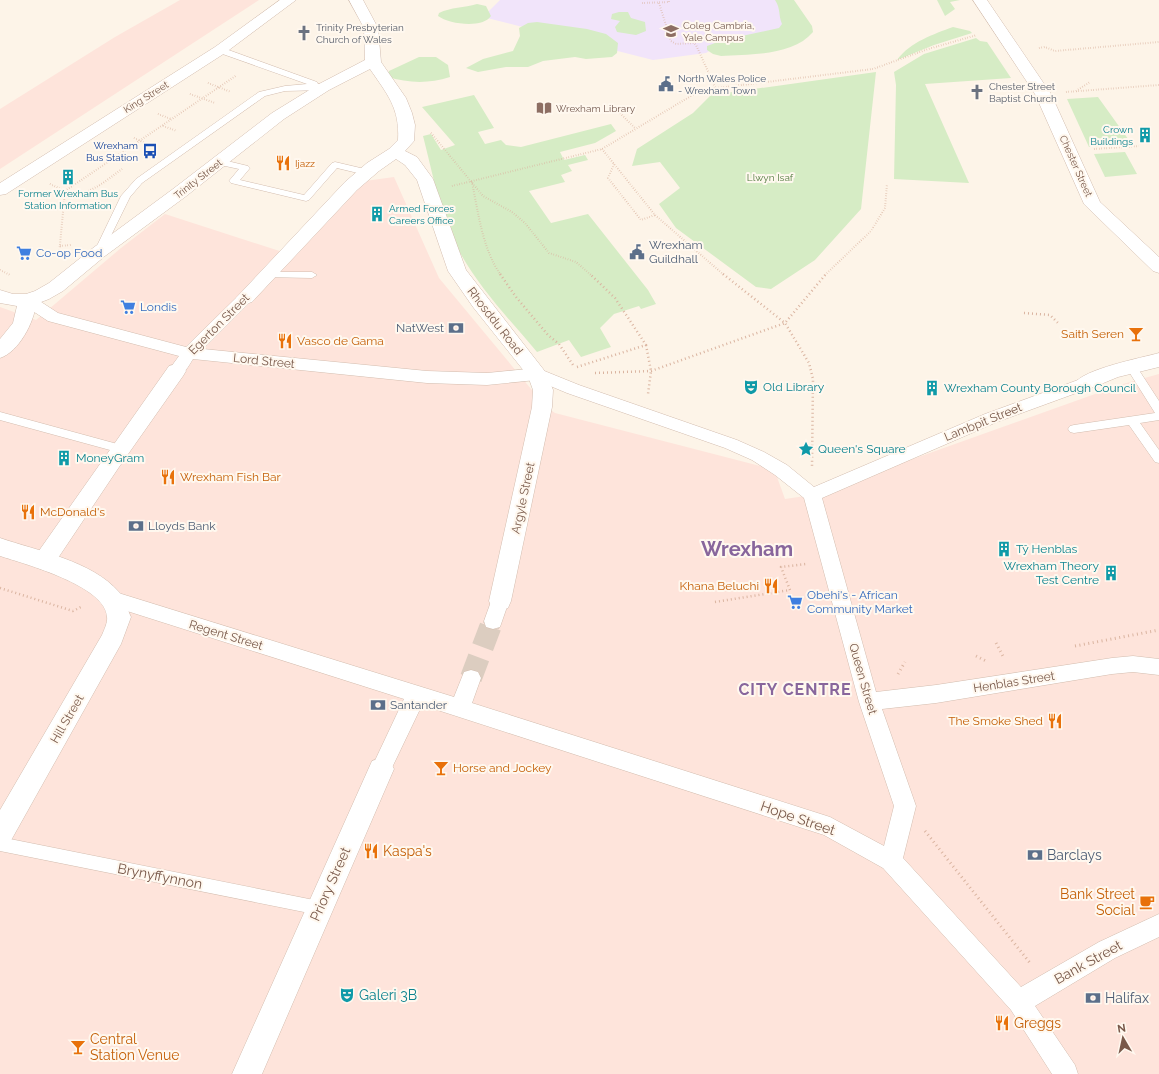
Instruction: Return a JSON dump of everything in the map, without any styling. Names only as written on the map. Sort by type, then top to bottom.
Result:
[{"type":"street","name":"King Street","points":[[0,190],[220,50],[289,0]]},
{"type":"street","points":[[356,0],[371,28],[373,62],[398,98],[404,113],[407,126],[406,141],[395,152]]},
{"type":"street","name":"Chester Street","points":[[980,0],[1014,48],[1043,94],[1093,204],[1159,267]]},
{"type":"street","name":"Trinity Street","points":[[26,300],[42,295],[56,287],[99,252],[278,116],[324,87],[373,62]]},
{"type":"street","name":"Egerton Street","points":[[44,560],[189,353],[268,275],[350,186],[366,172],[395,152]]},
{"type":"street","name":"Rhosddu Road","points":[[395,152],[410,161],[425,179],[457,271],[480,303],[537,374]]},
{"type":"street","name":"Lord Street","points":[[0,296],[11,300],[26,300],[53,317],[189,353],[427,377],[487,379],[537,374]]},
{"type":"street","points":[[0,351],[22,324],[26,315],[26,300]]},
{"type":"street","name":"Lambpit Street","points":[[812,495],[991,418],[1084,384],[1112,372],[1159,360]]},
{"type":"street","points":[[537,374],[731,444],[758,456],[781,470],[812,495]]},
{"type":"street","name":"Argyle Street","points":[[493,621],[500,601],[542,407],[543,390],[537,374]]},
{"type":"street","name":"Queen Street","points":[[812,495],[869,702],[905,806]]},
{"type":"street","name":"Regent Street","points":[[0,547],[44,560],[67,569],[92,582],[112,599],[460,708]]},
{"type":"street","name":"Hill Street","points":[[0,835],[113,637],[119,617],[112,599]]},
{"type":"street","name":"Henblas Street","points":[[869,702],[936,694],[1112,666],[1133,664],[1159,667]]},
{"type":"street","points":[[460,708],[471,678]]},
{"type":"street","name":"Priory Street","points":[[247,1074],[319,908],[416,694]]},
{"type":"street","name":"Hope Street","points":[[460,708],[830,827],[891,861],[1019,1002],[1066,1074]]},
{"type":"street","points":[[891,861],[905,806]]},
{"type":"street","name":"Bank Street","points":[[1019,1002],[1107,950],[1159,926]]},
{"type":"lane","points":[[220,50],[324,87]]},
{"type":"lane","points":[[99,252],[126,196],[139,181],[262,94],[285,87],[324,87]]},
{"type":"lane","points":[[219,162],[245,168],[234,181],[306,198],[335,165],[366,172]]},
{"type":"lane","points":[[268,275],[312,275]]},
{"type":"lane","points":[[1131,368],[1159,410]]},
{"type":"lane","points":[[0,416],[120,450]]},
{"type":"lane","points":[[1074,429],[1159,416]]},
{"type":"lane","points":[[1132,420],[1159,459]]},
{"type":"lane","name":"Brynyffynnon","points":[[0,844],[319,908]]},
{"type":"path","points":[[642,3],[669,2],[669,0]]},
{"type":"path","points":[[659,2],[671,42],[676,44],[694,43],[696,45],[716,88]]},
{"type":"path","points":[[472,181],[602,149],[696,92],[716,88],[873,69],[928,49],[978,35],[990,41],[997,49],[1014,48]]},
{"type":"path","points":[[1055,51],[1159,42]]},
{"type":"path","points":[[56,287],[65,192],[201,98],[242,72]]},
{"type":"path","points":[[204,82],[234,93]]},
{"type":"path","points":[[1075,91],[1090,82]]},
{"type":"path","points":[[1043,94],[1159,85]]},
{"type":"path","points":[[188,93],[201,98]]},
{"type":"path","points":[[613,106],[636,129]]},
{"type":"path","points":[[184,110],[189,112]]},
{"type":"path","points":[[431,133],[483,196],[512,212],[525,223],[549,253],[576,262],[615,298],[646,345],[651,371],[646,414]]},
{"type":"path","points":[[134,138],[145,143]]},
{"type":"path","points":[[1069,151],[1139,146]]},
{"type":"path","points":[[602,149],[655,216],[713,267],[785,323],[809,364],[813,379],[812,495]]},
{"type":"path","points":[[614,164],[608,178],[641,220],[655,216]]},
{"type":"path","points":[[46,183],[73,195],[85,194],[122,169]]},
{"type":"path","points":[[472,181],[479,219],[493,265],[516,297],[548,334],[559,344],[575,368]]},
{"type":"path","points":[[592,373],[651,371],[785,323],[819,281],[871,231],[885,208],[887,184]]},
{"type":"path","points":[[1024,313],[1050,315],[1058,323]]},
{"type":"path","points":[[537,374],[575,368],[646,345]]},
{"type":"path","points":[[715,602],[790,590],[781,568],[794,565]]},
{"type":"path","points":[[0,588],[73,611],[112,599]]},
{"type":"path","points":[[1068,647],[1159,630]]},
{"type":"path","points":[[996,643],[1004,659],[1012,658]]},
{"type":"path","points":[[976,656],[989,662]]},
{"type":"path","points":[[905,806],[1048,985]]},
{"type":"shaded area","points":[[180,0],[259,0],[0,169],[0,109],[115,37]]},
{"type":"shaded area","name":"Coleg Cambria, Yale Campus","points":[[500,0],[788,0],[803,37],[714,48],[706,53],[653,60],[483,17]]},
{"type":"shaded area","points":[[394,177],[439,278],[546,407],[555,413],[764,467],[773,471],[777,477],[785,499],[812,495],[1123,384],[1159,374],[1159,1074],[0,1074],[0,307],[36,320],[121,248],[165,214],[295,256],[365,181]]},
{"type":"green space","points":[[775,0],[794,0],[812,26],[813,32],[794,46],[783,50],[758,54],[721,56],[713,54],[707,50],[707,46],[723,40],[779,28],[782,24]]},
{"type":"green space","points":[[937,0],[960,0],[950,2],[955,9],[945,16]]},
{"type":"green space","points":[[477,4],[486,6],[491,16],[487,20],[480,23],[457,23],[438,16],[439,13],[448,10]]},
{"type":"green space","points":[[628,12],[631,18],[645,22],[646,31],[636,35],[617,32],[615,27],[620,21],[611,19],[612,14]]},
{"type":"green space","points":[[537,22],[587,29],[606,34],[618,43],[617,53],[612,57],[586,59],[575,57],[543,61],[528,67],[506,67],[478,72],[466,68],[483,59],[513,51],[520,36],[519,28],[528,23]]},
{"type":"green space","points":[[953,27],[970,31],[972,33],[934,45],[897,60],[915,43]]},
{"type":"green space","points":[[976,38],[980,41],[987,42],[1011,78],[925,84],[969,183],[894,179],[896,85],[894,72],[924,54]]},
{"type":"green space","points":[[419,57],[436,57],[448,65],[450,77],[434,81],[418,82],[403,81],[387,77],[389,71]]},
{"type":"green space","name":"Llwyn Isaf","points":[[876,72],[861,209],[815,260],[771,289],[756,287],[676,228],[659,204],[680,188],[660,162],[632,166],[637,149],[693,113],[711,95]]},
{"type":"green space","points":[[474,95],[494,128],[478,132],[485,144],[501,140],[506,145],[521,147],[611,124],[616,131],[595,143],[560,152],[564,160],[585,155],[588,160],[568,165],[572,171],[561,175],[565,182],[529,191],[551,223],[588,214],[648,290],[656,304],[641,309],[639,306],[614,314],[600,328],[611,347],[581,357],[569,340],[537,352],[486,291],[467,265],[459,251],[452,238],[442,209],[423,136],[431,134],[441,150],[455,145],[422,107]]},
{"type":"green space","points":[[1098,97],[1131,143],[1089,147],[1067,99]]},
{"type":"green space","points":[[1125,152],[1137,174],[1105,177],[1094,154]]},
{"type":"tunnel","points":[[491,626],[493,621]]},
{"type":"tunnel","points":[[471,678],[491,625]]},
{"type":"place","name":"Coleg Cambria, Yale Campus","points":[[671,31]]},
{"type":"place","name":"Trinity Presbyterian Church of Wales","points":[[304,33]]},
{"type":"place","name":"North Wales Police - Wrexham Town","points":[[666,84]]},
{"type":"place","name":"Chester Street Baptist Church","points":[[977,92]]},
{"type":"place","name":"Wrexham Library","points":[[544,108]]},
{"type":"place","name":"Crown Buildings","points":[[1145,135]]},
{"type":"place","name":"Wrexham Bus Station","points":[[150,151]]},
{"type":"place","name":"Ijazz","points":[[283,163]]},
{"type":"place","name":"Former Wrexham Bus Station Information","points":[[68,177]]},
{"type":"place","name":"Armed Forces Careers Office","points":[[377,214]]},
{"type":"place","name":"Wrexham Guildhall","points":[[637,252]]},
{"type":"place","name":"Co-op Food","points":[[24,253]]},
{"type":"place","name":"Londis","points":[[128,307]]},
{"type":"place","name":"NatWest","points":[[456,328]]},
{"type":"place","name":"Saith Seren","points":[[1136,334]]},
{"type":"place","name":"Vasco de Gama","points":[[285,341]]},
{"type":"place","name":"Old Library","points":[[751,387]]},
{"type":"place","name":"Wrexham County Borough Council","points":[[932,388]]},
{"type":"place","name":"Queen's Square","points":[[806,449]]},
{"type":"place","name":"MoneyGram","points":[[64,458]]},
{"type":"place","name":"Wrexham Fish Bar","points":[[168,477]]},
{"type":"place","name":"McDonald's","points":[[28,512]]},
{"type":"place","name":"Lloyds Bank","points":[[136,526]]},
{"type":"place","name":"Tŷ Henblas","points":[[1004,549]]},
{"type":"place","name":"Wrexham Theory Test Centre","points":[[1111,573]]},
{"type":"place","name":"Khana Beluchi","points":[[771,586]]},
{"type":"place","name":"Obehi's - African Community Market","points":[[795,602]]},
{"type":"place","name":"Santander","points":[[378,705]]},
{"type":"place","name":"The Smoke Shed","points":[[1055,721]]},
{"type":"place","name":"Horse and Jockey","points":[[441,768]]},
{"type":"place","name":"Kaspa's","points":[[371,851]]},
{"type":"place","name":"Barclays","points":[[1035,855]]},
{"type":"place","name":"Bank Street Social","points":[[1147,902]]},
{"type":"place","name":"Galeri 3B","points":[[347,995]]},
{"type":"place","name":"Halifax","points":[[1093,998]]},
{"type":"place","name":"Greggs","points":[[1002,1023]]},
{"type":"place","name":"Central Station Venue","points":[[78,1047]]},
{"type":"district","name":"Wrexham","points":[[747,549]]},
{"type":"district","name":"CITY CENTRE","points":[[795,689]]}]
